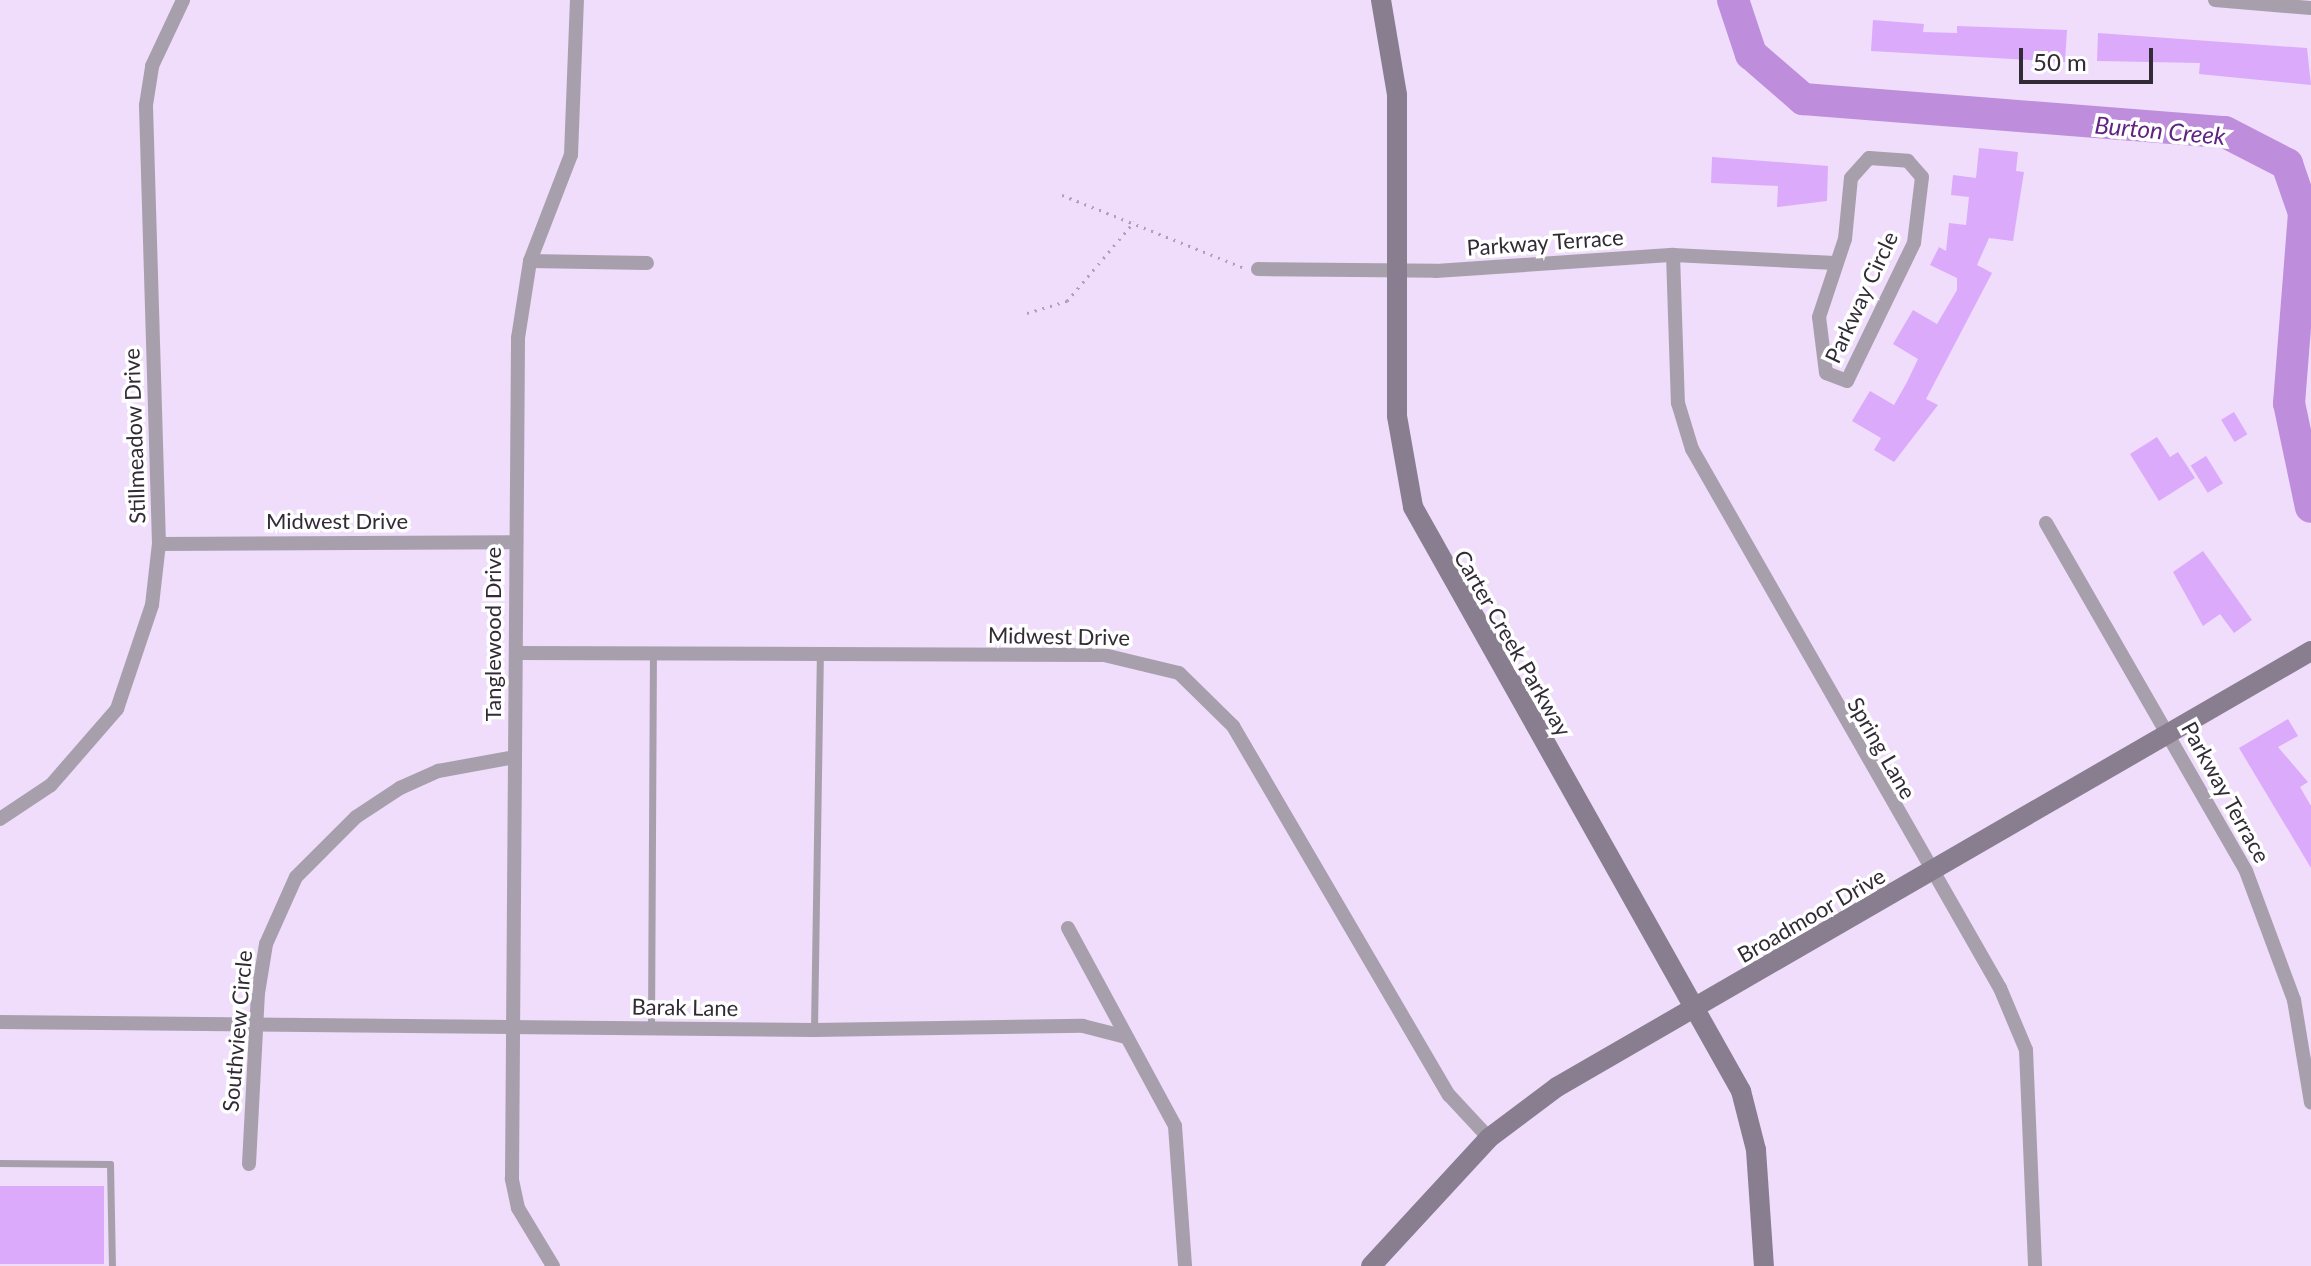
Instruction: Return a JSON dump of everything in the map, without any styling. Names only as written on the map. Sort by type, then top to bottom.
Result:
[{"type":"street","name":"Stillmeadow Drive","points":[[0,819],[60,777],[117,709],[139,661],[159,544],[146,105],[152,66],[183,0]]},
{"type":"street","name":"Tanglewood Drive","points":[[553,1266],[530,1234],[512,1179],[518,338],[530,261],[571,155],[577,0]]},
{"type":"street","name":"Carter Creek Parkway","points":[[1381,0],[1397,95],[1397,416],[1413,507],[1741,1091],[1756,1150],[1764,1266]]},
{"type":"street","points":[[2215,0],[2311,8]]},
{"type":"street","name":"Parkway Circle","points":[[1869,158],[1917,166],[1914,243],[1847,381],[1826,373],[1820,345],[1819,317],[1835,263],[1858,165],[1869,158]]},
{"type":"street","name":"Parkway Terrace","points":[[1258,269],[1396,267],[1673,255],[1835,263]]},
{"type":"street","name":"Spring Lane","points":[[1673,255],[1678,403],[1692,449],[1929,875],[2000,988],[2026,1050],[2035,1266]]},
{"type":"street","points":[[530,261],[647,263]]},
{"type":"street","name":"Parkway Terrace","points":[[2046,523],[2246,871],[2294,1000],[2311,1103]]},
{"type":"street","name":"Midwest Drive","points":[[159,544],[515,542]]},
{"type":"street","name":"Broadmoor Drive","points":[[1371,1266],[1489,1138],[1557,1087],[1929,875],[2311,651]]},
{"type":"street","name":"Midwest Drive","points":[[516,653],[820,658],[1104,655],[1179,673],[1233,726],[1449,1095],[1489,1138]]},
{"type":"street","name":"Southview Circle","points":[[249,1164],[257,1024],[277,913],[322,847],[400,788],[438,771],[514,757]]},
{"type":"street","points":[[1068,928],[1175,1126],[1185,1266]]},
{"type":"street","name":"Barak Lane","points":[[0,1022],[814,1030],[1083,1026],[1126,1037]]},
{"type":"lane","points":[[651,1028],[653,657]]},
{"type":"lane","points":[[814,1030],[820,658]]},
{"type":"lane","points":[[0,1163],[110,1164],[112,1266]]},
{"type":"path","points":[[1062,195],[1134,222],[1233,266],[1258,269]]},
{"type":"path","points":[[1027,313],[1067,301],[1134,222]]},
{"type":"building","points":[[1873,20],[1924,24],[1923,32],[1957,33],[1957,26],[2067,30],[2065,62],[1871,51]]},
{"type":"building","points":[[2098,33],[2307,48],[2311,85],[2199,74],[2200,63],[2097,61]]},
{"type":"building","points":[[1979,148],[2018,152],[2016,171],[2024,172],[2013,241],[1989,238],[1977,265],[1992,273],[1926,399],[1938,405],[1894,462],[1874,450],[1881,438],[1852,421],[1870,391],[1894,405],[1918,359],[1893,344],[1913,310],[1937,324],[1957,290],[1957,278],[1930,265],[1939,247],[1946,251],[1949,223],[1966,225],[1969,197],[1951,195],[1953,175],[1976,178]]},
{"type":"building","points":[[1712,157],[1828,166],[1827,201],[1777,207],[1778,186],[1711,183]]},
{"type":"building","points":[[2234,412],[2247,434],[2235,442],[2221,420]]},
{"type":"building","points":[[2157,437],[2170,457],[2178,452],[2195,478],[2159,501],[2130,454]]},
{"type":"building","points":[[2206,456],[2223,483],[2208,493],[2191,466]]},
{"type":"building","points":[[2203,551],[2252,620],[2234,633],[2220,614],[2203,626],[2173,572]]},
{"type":"building","points":[[2288,719],[2298,736],[2278,747],[2308,782],[2300,787],[2311,806],[2311,868],[2239,748]]},
{"type":"building","points":[[0,1186],[104,1186],[104,1264],[0,1264]]},
{"type":"waterway","name":"Burton Creek","points":[[1733,0],[1751,54],[1803,99],[2225,132],[2287,164],[2304,213],[2289,403],[2311,507]]}]
